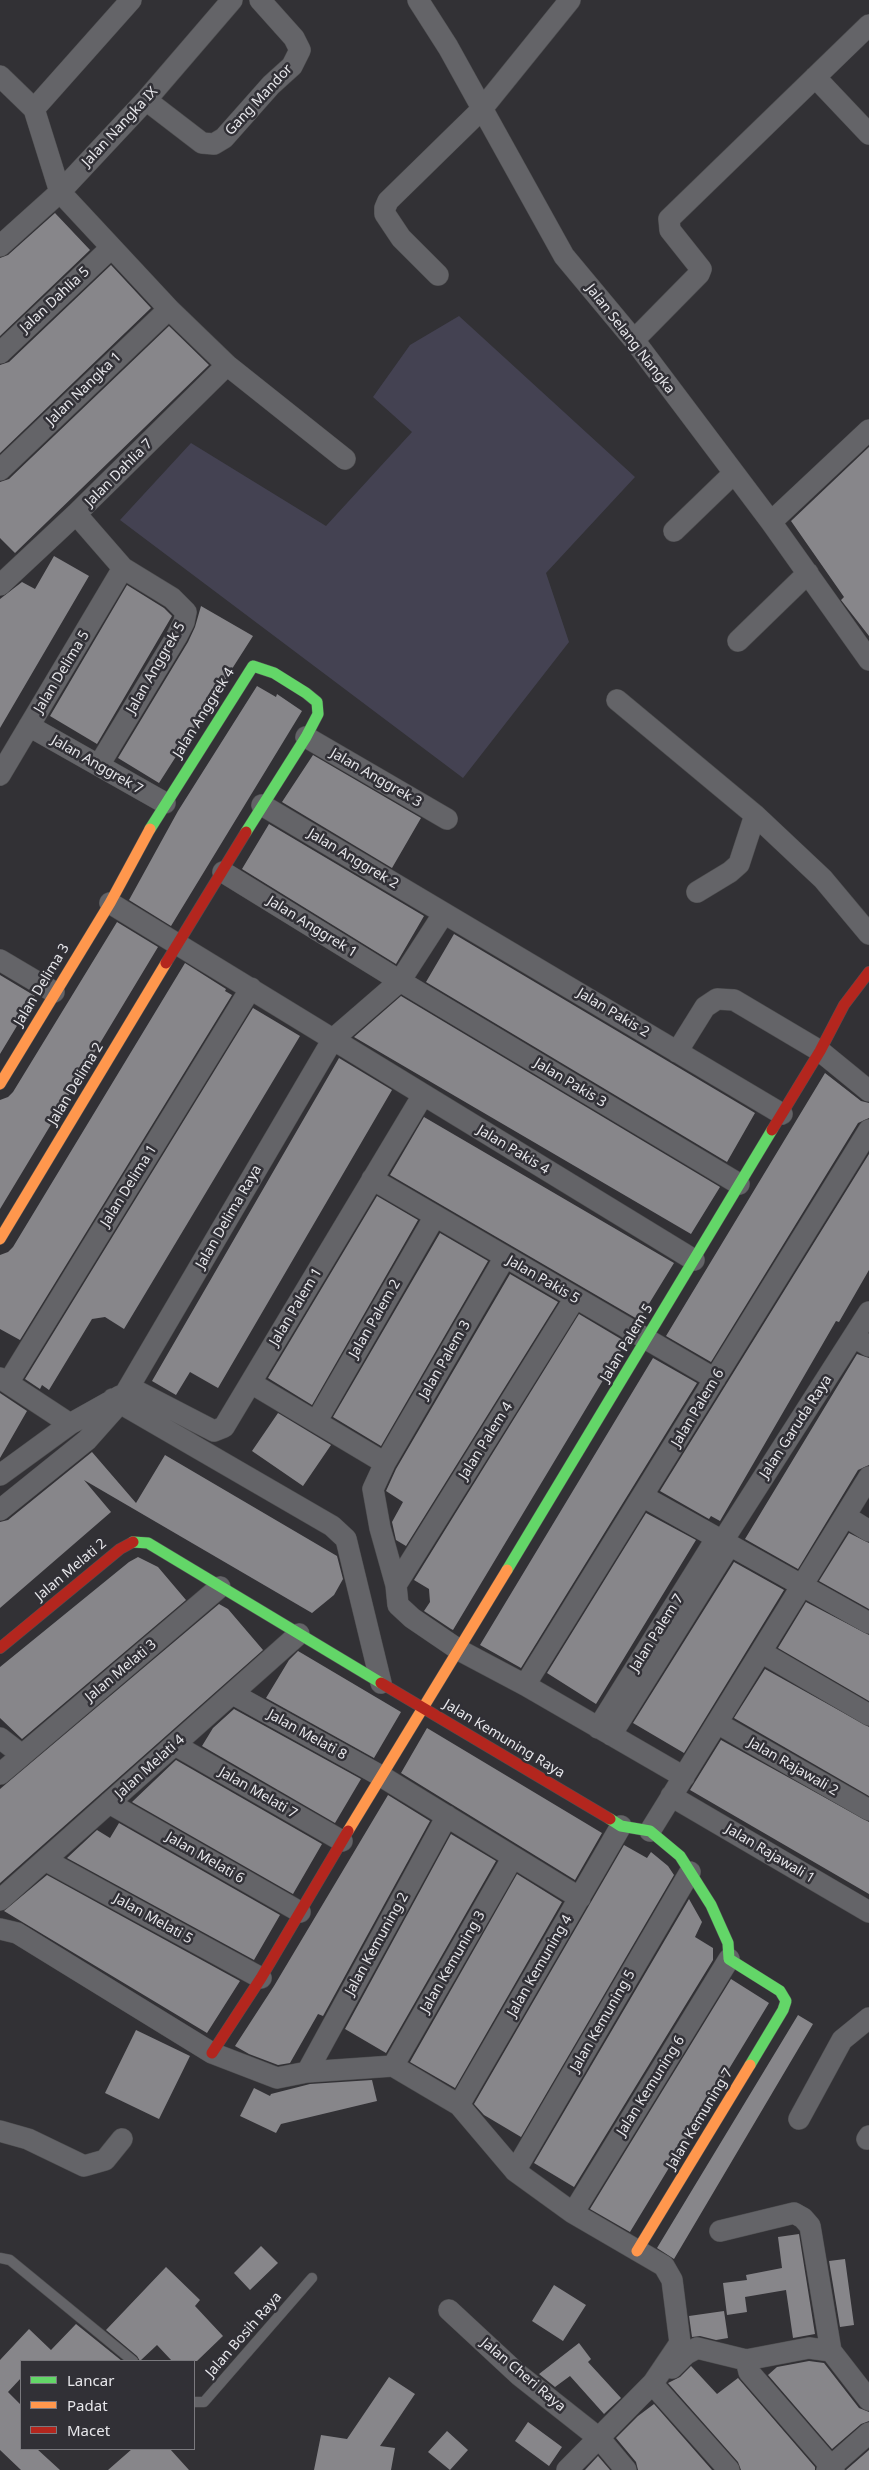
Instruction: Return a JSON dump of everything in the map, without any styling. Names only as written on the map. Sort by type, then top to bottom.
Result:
[{"type":"street","name":"Jalan Nangka IX","points":[[0,246],[60,192],[146,100],[232,0]]},
{"type":"street","name":"Jalan Selang Nangka","points":[[418,0],[448,47],[481,110],[564,256],[634,340],[771,522],[869,660]]},
{"type":"street","points":[[438,276],[401,238],[385,214],[388,201],[481,110],[570,0]]},
{"type":"street","points":[[34,109],[119,4]]},
{"type":"street","name":"Gang Mandor","points":[[146,100],[202,143],[214,144],[224,138],[271,85],[292,66],[300,50],[294,38],[265,5]]},
{"type":"street","points":[[634,340],[699,274],[701,269],[670,230],[669,219],[869,25]]},
{"type":"street","points":[[0,76],[34,109],[60,192],[169,309],[228,365],[345,459]]},
{"type":"street","points":[[815,77],[869,134]]},
{"type":"street","name":"Jalan Dahlia 5","points":[[0,352],[111,248]]},
{"type":"street","name":"Jalan Nangka 1","points":[[0,470],[169,309]]},
{"type":"street","name":"Jalan Dahlia 7","points":[[2,577],[76,514],[228,365]]},
{"type":"street","points":[[771,522],[869,430]]},
{"type":"street","points":[[674,531],[733,474]]},
{"type":"street","points":[[76,514],[123,568]]},
{"type":"street","name":"Jalan Delima 5","points":[[0,775],[123,568]]},
{"type":"street","name":"Jalan Anggrek 5","points":[[99,765],[177,636],[184,622],[186,612],[172,598],[123,568]]},
{"type":"street","points":[[738,641],[808,573]]},
{"type":"street","name":"Jalan Anggrek 4","points":[[110,902],[165,803],[246,674],[253,666],[274,673],[306,692],[316,702],[318,714],[306,737],[262,805],[179,945]]},
{"type":"street","points":[[617,700],[756,815],[823,879],[869,934]]},
{"type":"street","name":"Jalan Anggrek 7","points":[[29,726],[165,803]]},
{"type":"street","name":"Jalan Anggrek 3","points":[[306,737],[447,819]]},
{"type":"street","name":"Jalan Anggrek 2","points":[[262,805],[444,913]]},
{"type":"street","points":[[697,892],[730,872],[739,864],[756,815]]},
{"type":"street","name":"Jalan Anggrek 1","points":[[223,872],[400,981]]},
{"type":"street","name":"Jalan Pakis 4","points":[[110,902],[694,1260]]},
{"type":"street","name":"Jalan Delima 3","points":[[0,1084],[110,902]]},
{"type":"street","name":"Jalan Delima Raya","points":[[0,1510],[87,1440],[121,1396],[333,1039],[400,981],[444,913]]},
{"type":"street","name":"Jalan Pakis 2","points":[[444,913],[782,1114]]},
{"type":"street","name":"Jalan Delima 2","points":[[0,1240],[179,945]]},
{"type":"street","points":[[0,960],[54,992]]},
{"type":"street","name":"Jalan Palem 5","points":[[422,1707],[459,1650],[820,1051],[844,1005],[869,972]]},
{"type":"street","name":"Jalan Pakis 3","points":[[400,981],[739,1184]]},
{"type":"street","name":"Jalan Delima 1","points":[[4,1380],[251,988]]},
{"type":"street","points":[[677,1052],[704,1007],[718,1000],[734,1000],[820,1051],[869,1091]]},
{"type":"street","name":"Jalan Palem 1","points":[[121,1396],[214,1431],[224,1427],[423,1095]]},
{"type":"street","name":"Jalan Palem 6","points":[[526,1686],[644,1498],[869,1130]]},
{"type":"street","name":"Jalan Pakis 5","points":[[372,1179],[715,1379]]},
{"type":"street","name":"Jalan Palem 2","points":[[316,1422],[435,1216]]},
{"type":"street","name":"Jalan Palem 3","points":[[505,1257],[385,1463],[373,1489],[380,1528],[396,1585],[398,1605],[412,1618],[459,1650],[526,1686],[684,1777]]},
{"type":"street","name":"Jalan Palem 4","points":[[396,1585],[575,1298]]},
{"type":"street","name":"Jalan Garuda Raya","points":[[722,1543],[862,1342],[869,1312]]},
{"type":"street","points":[[4,1380],[70,1424]]},
{"type":"street","points":[[251,1382],[385,1463]]},
{"type":"street","points":[[0,1475],[70,1424],[121,1396],[332,1526],[346,1539],[381,1683]]},
{"type":"street","points":[[729,1959],[728,1943],[711,1905],[680,1856],[650,1831],[869,1477]]},
{"type":"street","points":[[644,1498],[722,1543],[803,1585],[869,1624]]},
{"type":"street","points":[[845,1516],[869,1531]]},
{"type":"street","name":"Jalan Melati 2","points":[[0,1648],[120,1548],[136,1541],[148,1544],[220,1587]]},
{"type":"street","name":"Jalan Palem 7","points":[[605,1732],[722,1543]]},
{"type":"street","points":[[220,1587],[422,1707]]},
{"type":"street","name":"Jalan Melati 3","points":[[0,1774],[220,1587]]},
{"type":"street","name":"Jalan Melati 4","points":[[0,1900],[299,1634]]},
{"type":"street","points":[[762,1652],[869,1715]]},
{"type":"street","name":"Jalan Melati 8","points":[[233,1694],[381,1776],[580,1898]]},
{"type":"street","name":"Jalan Kemuning Raya","points":[[212,2053],[260,1978],[422,1707],[621,1826],[650,1831]]},
{"type":"street","name":"Jalan Rajawali 2","points":[[717,1723],[869,1810]]},
{"type":"street","points":[[0,1738],[22,1755]]},
{"type":"street","name":"Jalan Melati 7","points":[[175,1745],[342,1841]]},
{"type":"street","name":"Jalan Rajawali 1","points":[[671,1796],[869,1912]]},
{"type":"street","name":"Jalan Melati 6","points":[[109,1803],[300,1912]]},
{"type":"street","name":"Jalan Kemuning 2","points":[[307,2072],[447,1816]]},
{"type":"street","name":"Jalan Kemuning 4","points":[[459,2105],[621,1826]]},
{"type":"street","name":"Jalan Kemuning 3","points":[[393,2066],[513,1857]]},
{"type":"street","name":"Jalan Melati 5","points":[[45,1860],[260,1978]]},
{"type":"street","name":"Jalan Kemuning 5","points":[[515,2171],[690,1872]]},
{"type":"street","points":[[0,1930],[17,1933],[212,2053],[277,2078],[307,2072],[393,2066],[459,2105],[515,2171],[573,2213],[664,2266],[672,2280],[676,2310],[688,2346],[682,2358],[656,2388],[602,2442],[568,2470]]},
{"type":"street","name":"Jalan Kemuning 7","points":[[638,2251],[783,2010],[786,2001],[780,1991],[729,1959]]},
{"type":"street","name":"Jalan Kemuning 6","points":[[573,2213],[729,1959]]},
{"type":"street","points":[[799,2118],[842,2040],[869,2018]]},
{"type":"street","points":[[0,2131],[28,2139],[84,2166],[105,2160],[122,2139]]},
{"type":"street","points":[[720,2231],[794,2213],[803,2218],[810,2226],[831,2351],[869,2400]]},
{"type":"street","name":"Jalan Cheri Raya","points":[[448,2310],[519,2375],[602,2442],[626,2470]]},
{"type":"street","points":[[580,2470],[602,2442],[688,2346]]},
{"type":"street","points":[[688,2346],[746,2360],[809,2348],[831,2351]]},
{"type":"street","points":[[746,2360],[749,2372],[830,2469],[869,2433]]},
{"type":"street","points":[[656,2388],[729,2470]]},
{"type":"lane","points":[[0,2258],[10,2260],[132,2360]]},
{"type":"lane","name":"Jalan Bosih Raya","points":[[195,2402],[204,2402],[312,2278]]},
{"type":"shaded area","points":[[459,316],[635,477],[546,573],[569,642],[463,778],[120,520],[191,443],[326,526],[412,432],[373,397],[410,345]]},
{"type":"building","points":[[55,213],[90,250],[0,336],[0,258],[8,255]]},
{"type":"building","points":[[111,265],[151,308],[0,453],[0,365],[9,362]]},
{"type":"building","points":[[169,326],[209,365],[15,553],[0,538],[0,482],[9,479]]},
{"type":"building","points":[[869,447],[869,636],[841,600],[844,597],[791,521]]},
{"type":"building","points":[[54,556],[89,576],[0,728],[0,599],[22,582],[35,589]]},
{"type":"building","points":[[127,585],[164,608],[172,616],[97,744],[50,716]]},
{"type":"building","points":[[201,606],[253,636],[159,783],[118,758],[188,642]]},
{"type":"building","points":[[257,686],[276,697],[277,694],[302,711],[171,926],[129,900],[178,811]]},
{"type":"building","points":[[313,755],[421,818],[392,868],[282,802]]},
{"type":"building","points":[[269,824],[424,916],[396,964],[242,869]]},
{"type":"building","points":[[117,922],[158,947],[0,1209],[0,1100],[8,1097],[13,1092]]},
{"type":"building","points":[[454,934],[755,1113],[727,1162],[426,982]]},
{"type":"building","points":[[185,963],[226,989],[225,991],[232,995],[20,1340],[0,1329],[0,1255],[8,1252],[13,1247]]},
{"type":"building","points":[[0,975],[35,996],[0,1054]]},
{"type":"building","points":[[401,996],[720,1187],[691,1234],[354,1037]]},
{"type":"building","points":[[253,1008],[300,1036],[124,1329],[105,1317],[92,1319],[49,1390],[42,1385],[40,1389],[25,1379]]},
{"type":"building","points":[[339,1058],[392,1090],[218,1388],[190,1372],[176,1395],[152,1381]]},
{"type":"building","points":[[825,1073],[861,1101],[869,1103],[869,1118],[858,1123],[711,1362],[666,1336]]},
{"type":"building","points":[[424,1117],[674,1263],[639,1320],[390,1175]]},
{"type":"building","points":[[869,1154],[869,1270],[839,1322],[836,1321],[720,1521],[711,1516],[709,1519],[660,1491]]},
{"type":"building","points":[[377,1196],[418,1220],[312,1405],[268,1378]]},
{"type":"building","points":[[440,1233],[488,1261],[381,1446],[333,1417]]},
{"type":"building","points":[[510,1274],[558,1302],[406,1546],[396,1540],[392,1522],[403,1502],[386,1491],[396,1469]]},
{"type":"building","points":[[579,1314],[626,1342],[453,1630],[424,1611],[430,1602],[429,1589],[414,1580]]},
{"type":"building","points":[[857,1354],[869,1358],[869,1465],[858,1470],[798,1569],[745,1539]]},
{"type":"building","points":[[653,1358],[697,1383],[521,1668],[480,1645]]},
{"type":"building","points":[[0,1393],[27,1411],[0,1458]]},
{"type":"building","points":[[278,1413],[331,1445],[303,1486],[252,1451]]},
{"type":"building","points":[[92,1452],[136,1503],[165,1455],[337,1556],[343,1579],[334,1595],[312,1613],[84,1480],[111,1512],[0,1608],[0,1522],[8,1520]]},
{"type":"building","points":[[646,1513],[696,1540],[596,1704],[547,1673]]},
{"type":"building","points":[[849,1533],[869,1543],[869,1609],[819,1581]]},
{"type":"building","points":[[138,1557],[158,1567],[186,1600],[22,1739],[0,1718],[0,1667],[129,1562]]},
{"type":"building","points":[[734,1562],[784,1590],[684,1753],[633,1723]]},
{"type":"building","points":[[806,1602],[869,1635],[869,1701],[778,1648]]},
{"type":"building","points":[[219,1604],[228,1609],[263,1650],[0,1883],[0,1789]]},
{"type":"building","points":[[298,1651],[401,1712],[374,1758],[266,1698],[289,1660]]},
{"type":"building","points":[[765,1669],[869,1727],[869,1796],[734,1718]]},
{"type":"building","points":[[234,1709],[361,1779],[335,1823],[202,1746],[213,1728]]},
{"type":"building","points":[[427,1728],[602,1833],[575,1880],[401,1773]]},
{"type":"building","points":[[721,1740],[869,1822],[869,1894],[690,1790]]},
{"type":"building","points":[[176,1760],[322,1844],[293,1894],[132,1802]]},
{"type":"building","points":[[388,1795],[430,1821],[323,2016],[318,2014],[290,2063],[278,2065],[249,2054],[235,2046],[274,1986]]},
{"type":"building","points":[[119,1823],[280,1915],[254,1960],[67,1858],[97,1830],[110,1838]]},
{"type":"building","points":[[451,1834],[496,1861],[386,2053],[345,2029]]},
{"type":"building","points":[[624,1845],[647,1858],[651,1852],[668,1866],[674,1875],[521,2137],[484,2115],[474,2104]]},
{"type":"building","points":[[517,1874],[562,1902],[455,2088],[410,2062]]},
{"type":"building","points":[[47,1875],[240,1981],[207,2033],[4,1911]]},
{"type":"building","points":[[689,1899],[702,1922],[695,1937],[713,1948],[713,1960],[574,2187],[534,2163]]},
{"type":"building","points":[[731,1979],[769,2003],[630,2232],[590,2209]]},
{"type":"building","points":[[798,2015],[813,2024],[674,2259],[657,2248]]},
{"type":"building","points":[[136,2030],[190,2056],[159,2119],[105,2093]]},
{"type":"building","points":[[372,2080],[377,2101],[281,2124],[276,2133],[240,2116],[254,2088],[270,2096],[271,2094],[310,2084]]},
{"type":"building","points":[[799,2234],[815,2334],[793,2338],[786,2290],[745,2297],[747,2312],[727,2315],[723,2283],[747,2280],[746,2275],[782,2268],[778,2237]]},
{"type":"building","points":[[261,2246],[278,2263],[250,2290],[234,2273]]},
{"type":"building","points":[[845,2259],[854,2325],[840,2327],[829,2261]]},
{"type":"building","points":[[166,2267],[200,2300],[195,2306],[223,2336],[197,2361],[171,2360],[157,2345],[139,2360],[106,2330]]},
{"type":"building","points":[[554,2285],[586,2305],[563,2341],[532,2321]]},
{"type":"building","points":[[724,2311],[728,2338],[716,2340],[700,2336],[692,2337],[689,2316]]},
{"type":"building","points":[[76,2324],[121,2360],[20,2360],[20,2379],[8,2392],[20,2404],[20,2450],[38,2450],[60,2470],[21,2470],[0,2450],[0,2360],[29,2329],[51,2350]]},
{"type":"building","points":[[579,2343],[591,2359],[588,2362],[621,2398],[604,2414],[570,2376],[555,2387],[539,2374]]},
{"type":"building","points":[[809,2361],[824,2363],[859,2408],[869,2412],[869,2421],[861,2424],[832,2449],[768,2375],[777,2367]]},
{"type":"building","points":[[691,2366],[717,2394],[738,2378],[815,2467],[815,2470],[741,2470],[738,2462],[668,2383],[680,2377]]},
{"type":"building","points":[[389,2377],[415,2394],[380,2446],[395,2448],[391,2470],[314,2470],[321,2435],[347,2439]]},
{"type":"building","points":[[654,2404],[712,2470],[638,2470],[636,2462],[616,2438],[638,2416]]},
{"type":"building","points":[[528,2422],[562,2447],[549,2466],[515,2441]]},
{"type":"building","points":[[447,2431],[468,2450],[450,2470],[428,2452]]},
{"type":"building","points":[[131,2450],[171,2450],[189,2470],[108,2470]]},
{"type":"building","points":[[869,2450],[869,2470],[846,2470]]},
{"type":"building","points":[[598,2456],[610,2470],[585,2470]]},
{"type":"traffic: fast","points":[[150,829],[253,666],[274,673],[306,693],[317,702],[318,714],[306,737],[246,832]]},
{"type":"traffic: fast","points":[[507,1570],[772,1130]]},
{"type":"traffic: fast","points":[[133,1542],[148,1543],[381,1683]]},
{"type":"traffic: fast","points":[[610,1819],[621,1826],[650,1831],[680,1856],[711,1905],[728,1943],[729,1959],[780,1991],[786,2001],[783,2010],[750,2065]]},
{"type":"traffic: slow","points":[[0,1084],[110,903],[150,829]]},
{"type":"traffic: slow","points":[[0,1239],[166,963]]},
{"type":"traffic: slow","points":[[348,1831],[507,1570]]},
{"type":"traffic: slow","points":[[637,2251],[750,2065]]},
{"type":"traffic: jam","points":[[166,963],[246,832]]},
{"type":"traffic: jam","points":[[772,1130],[820,1051],[844,1005],[869,972]]},
{"type":"traffic: jam","points":[[0,1648],[120,1549],[133,1542]]},
{"type":"traffic: jam","points":[[381,1683],[610,1819]]},
{"type":"traffic: jam","points":[[212,2053],[261,1978],[348,1831]]}]
